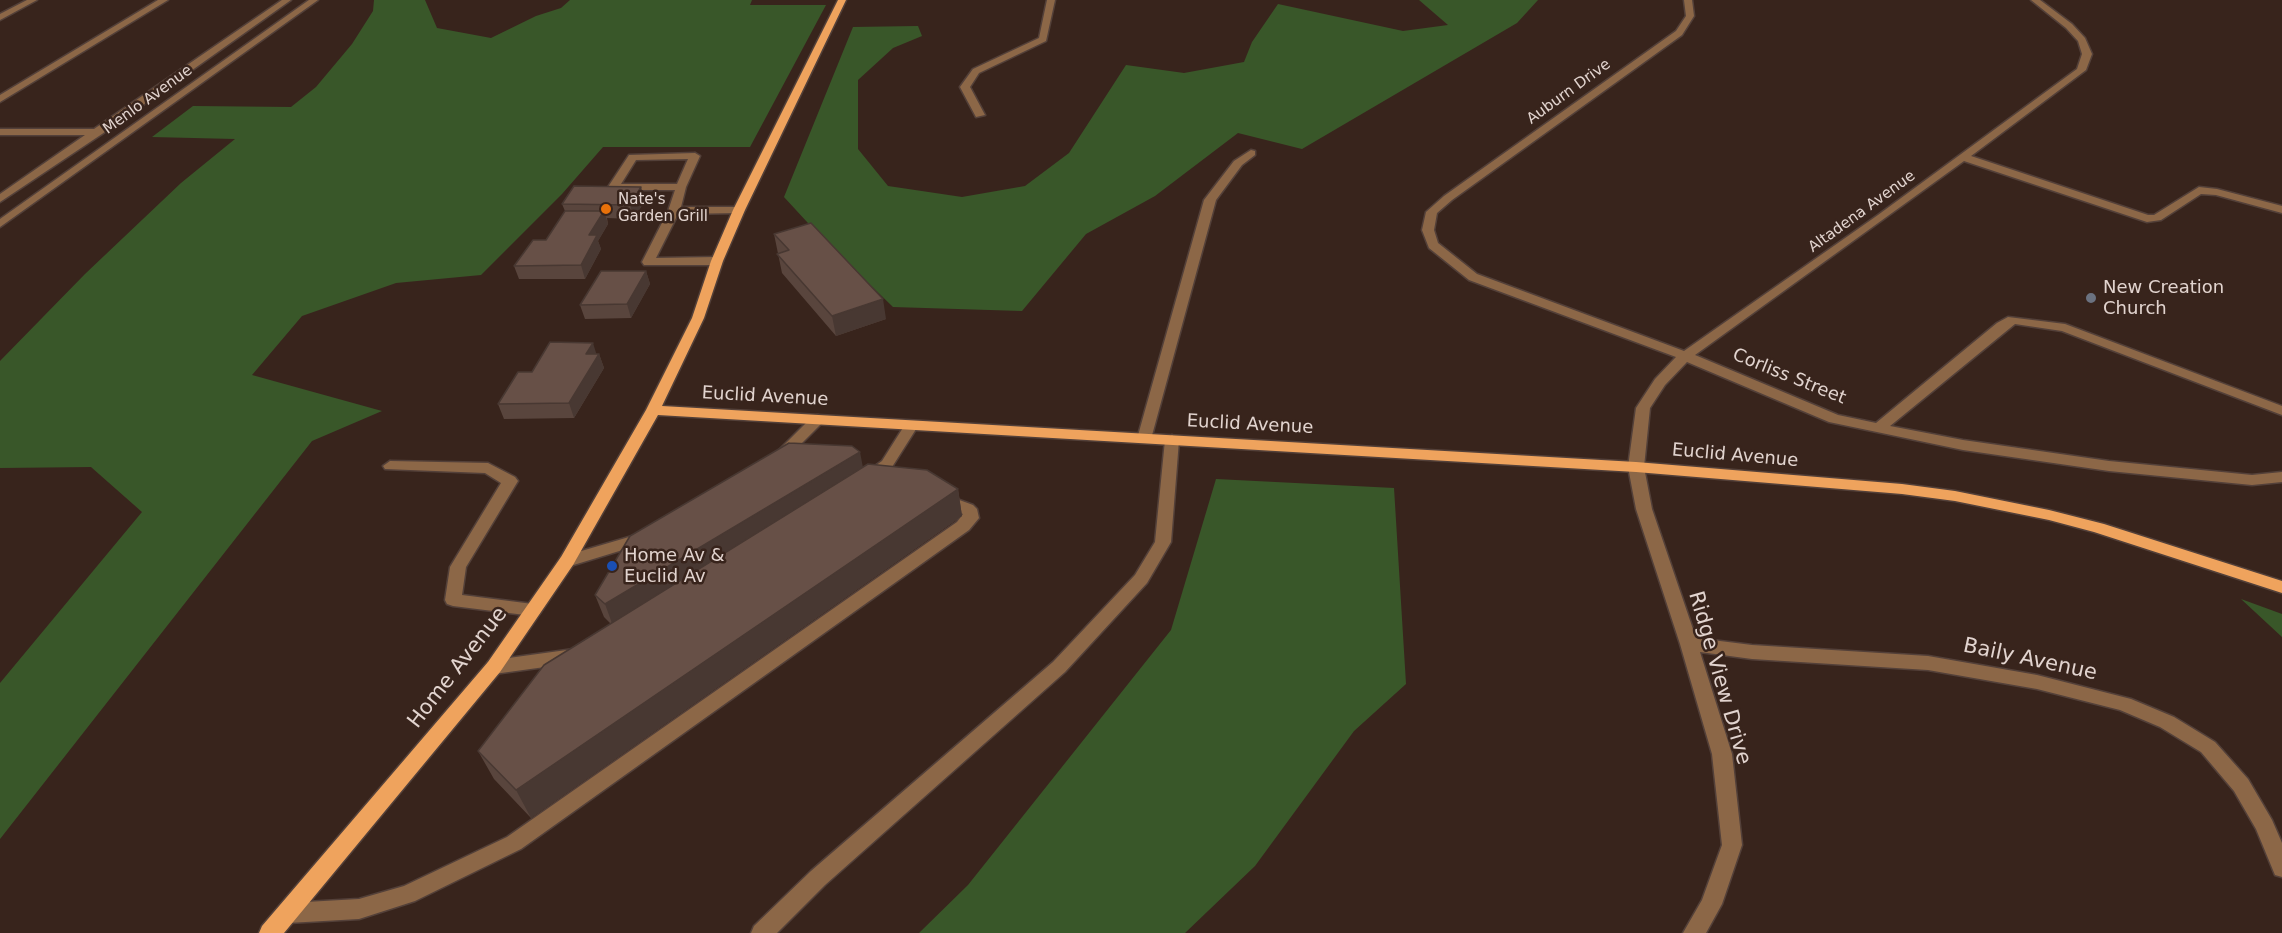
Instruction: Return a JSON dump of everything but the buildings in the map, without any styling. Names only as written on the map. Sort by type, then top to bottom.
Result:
[{"type":"main road","points":[[654,410],[698,318],[717,261],[739,210],[842,0]]},
{"type":"main road","name":"Euclid Avenue","points":[[654,410],[1636,467],[1902,489],[2001,504],[2098,528],[2282,588]]},
{"type":"main road","name":"Home Avenue","points":[[270,933],[494,667],[567,561],[654,410]]},
{"type":"street","points":[[0,17],[33,0]]},
{"type":"street","points":[[0,99],[164,0]]},
{"type":"street","name":"Menlo Avenue","points":[[0,199],[287,0]]},
{"type":"street","name":"Menlo Avenue","points":[[0,224],[314,0]]},
{"type":"street","points":[[980,115],[964,87],[975,70],[1024,50],[1043,39],[1051,0]]},
{"type":"street","name":"Auburn Drive","points":[[1448,198],[1678,33],[1690,16],[1688,0]]},
{"type":"street","name":"Altadena Avenue","points":[[1636,467],[1643,408],[1660,382],[1685,356],[2081,70],[2087,54],[2082,40],[2035,0]]},
{"type":"street","points":[[0,132],[98,132]]},
{"type":"street","points":[[1144,439],[1210,200],[1238,163],[1251,153]]},
{"type":"street","points":[[681,187],[613,187],[633,157],[695,156],[681,187],[674,211],[648,262],[717,261]]},
{"type":"street","points":[[1962,157],[2147,219],[2157,218],[2199,190],[2217,192],[2282,210]]},
{"type":"street","name":"Corliss Street","points":[[1448,198],[1432,212],[1428,230],[1433,245],[1473,277],[1685,356],[1834,418],[1963,445],[2109,466],[2252,480],[2282,477]]},
{"type":"street","points":[[674,211],[739,210]]},
{"type":"street","points":[[1879,428],[2002,326],[2013,320],[2065,328],[2282,411]]},
{"type":"street","points":[[762,468],[781,456],[818,419]]},
{"type":"street","points":[[890,482],[862,481],[887,464],[911,426]]},
{"type":"street","points":[[762,933],[818,878],[1059,667],[1141,579],[1163,542],[1172,440]]},
{"type":"street","points":[[390,466],[488,468],[510,481],[458,567],[453,600],[533,610]]},
{"type":"street","name":"Ridge View Drive","points":[[1636,467],[1644,509],[1689,644],[1722,754],[1732,845],[1711,904],[1694,933]]},
{"type":"street","points":[[288,913],[359,909],[408,894],[514,843],[971,518],[971,513],[967,509],[929,492]]},
{"type":"street","points":[[567,561],[656,532]]},
{"type":"street","name":"Baily Avenue","points":[[1689,644],[1752,651],[1928,663],[2037,682],[2124,704],[2168,722],[2208,747],[2241,785],[2265,826],[2282,868]]},
{"type":"street","points":[[494,667],[582,654],[592,648]]},
{"type":"green space","points":[[374,0],[425,0],[437,28],[491,38],[536,16],[561,8],[570,0],[752,0],[750,5],[826,5],[750,147],[603,147],[562,194],[481,275],[396,283],[302,316],[252,375],[382,411],[312,441],[0,839],[0,683],[142,512],[91,467],[0,468],[0,361],[85,274],[181,183],[235,139],[152,137],[193,106],[291,107],[316,87],[352,44],[373,11]]},
{"type":"green space","points":[[1419,0],[1538,0],[1517,23],[1302,149],[1238,133],[1155,196],[1086,234],[1022,311],[893,307],[819,235],[784,197],[853,27],[918,26],[922,36],[893,48],[858,80],[858,149],[888,186],[962,197],[1025,186],[1069,153],[1126,65],[1184,73],[1244,62],[1252,42],[1278,4],[1403,31],[1448,25]]},
{"type":"green space","points":[[1216,479],[1394,488],[1406,684],[1354,731],[1255,866],[1185,933],[919,933],[968,885],[1171,630]]},
{"type":"green space","points":[[2241,599],[2282,614],[2282,637]]},
{"type":"place","name":"Nate's Garden Grill","points":[[606,209]]},
{"type":"place","name":"New Creation Church","points":[[2091,298]]},
{"type":"place","name":"Home Av & Euclid Av","points":[[612,566]]}]
